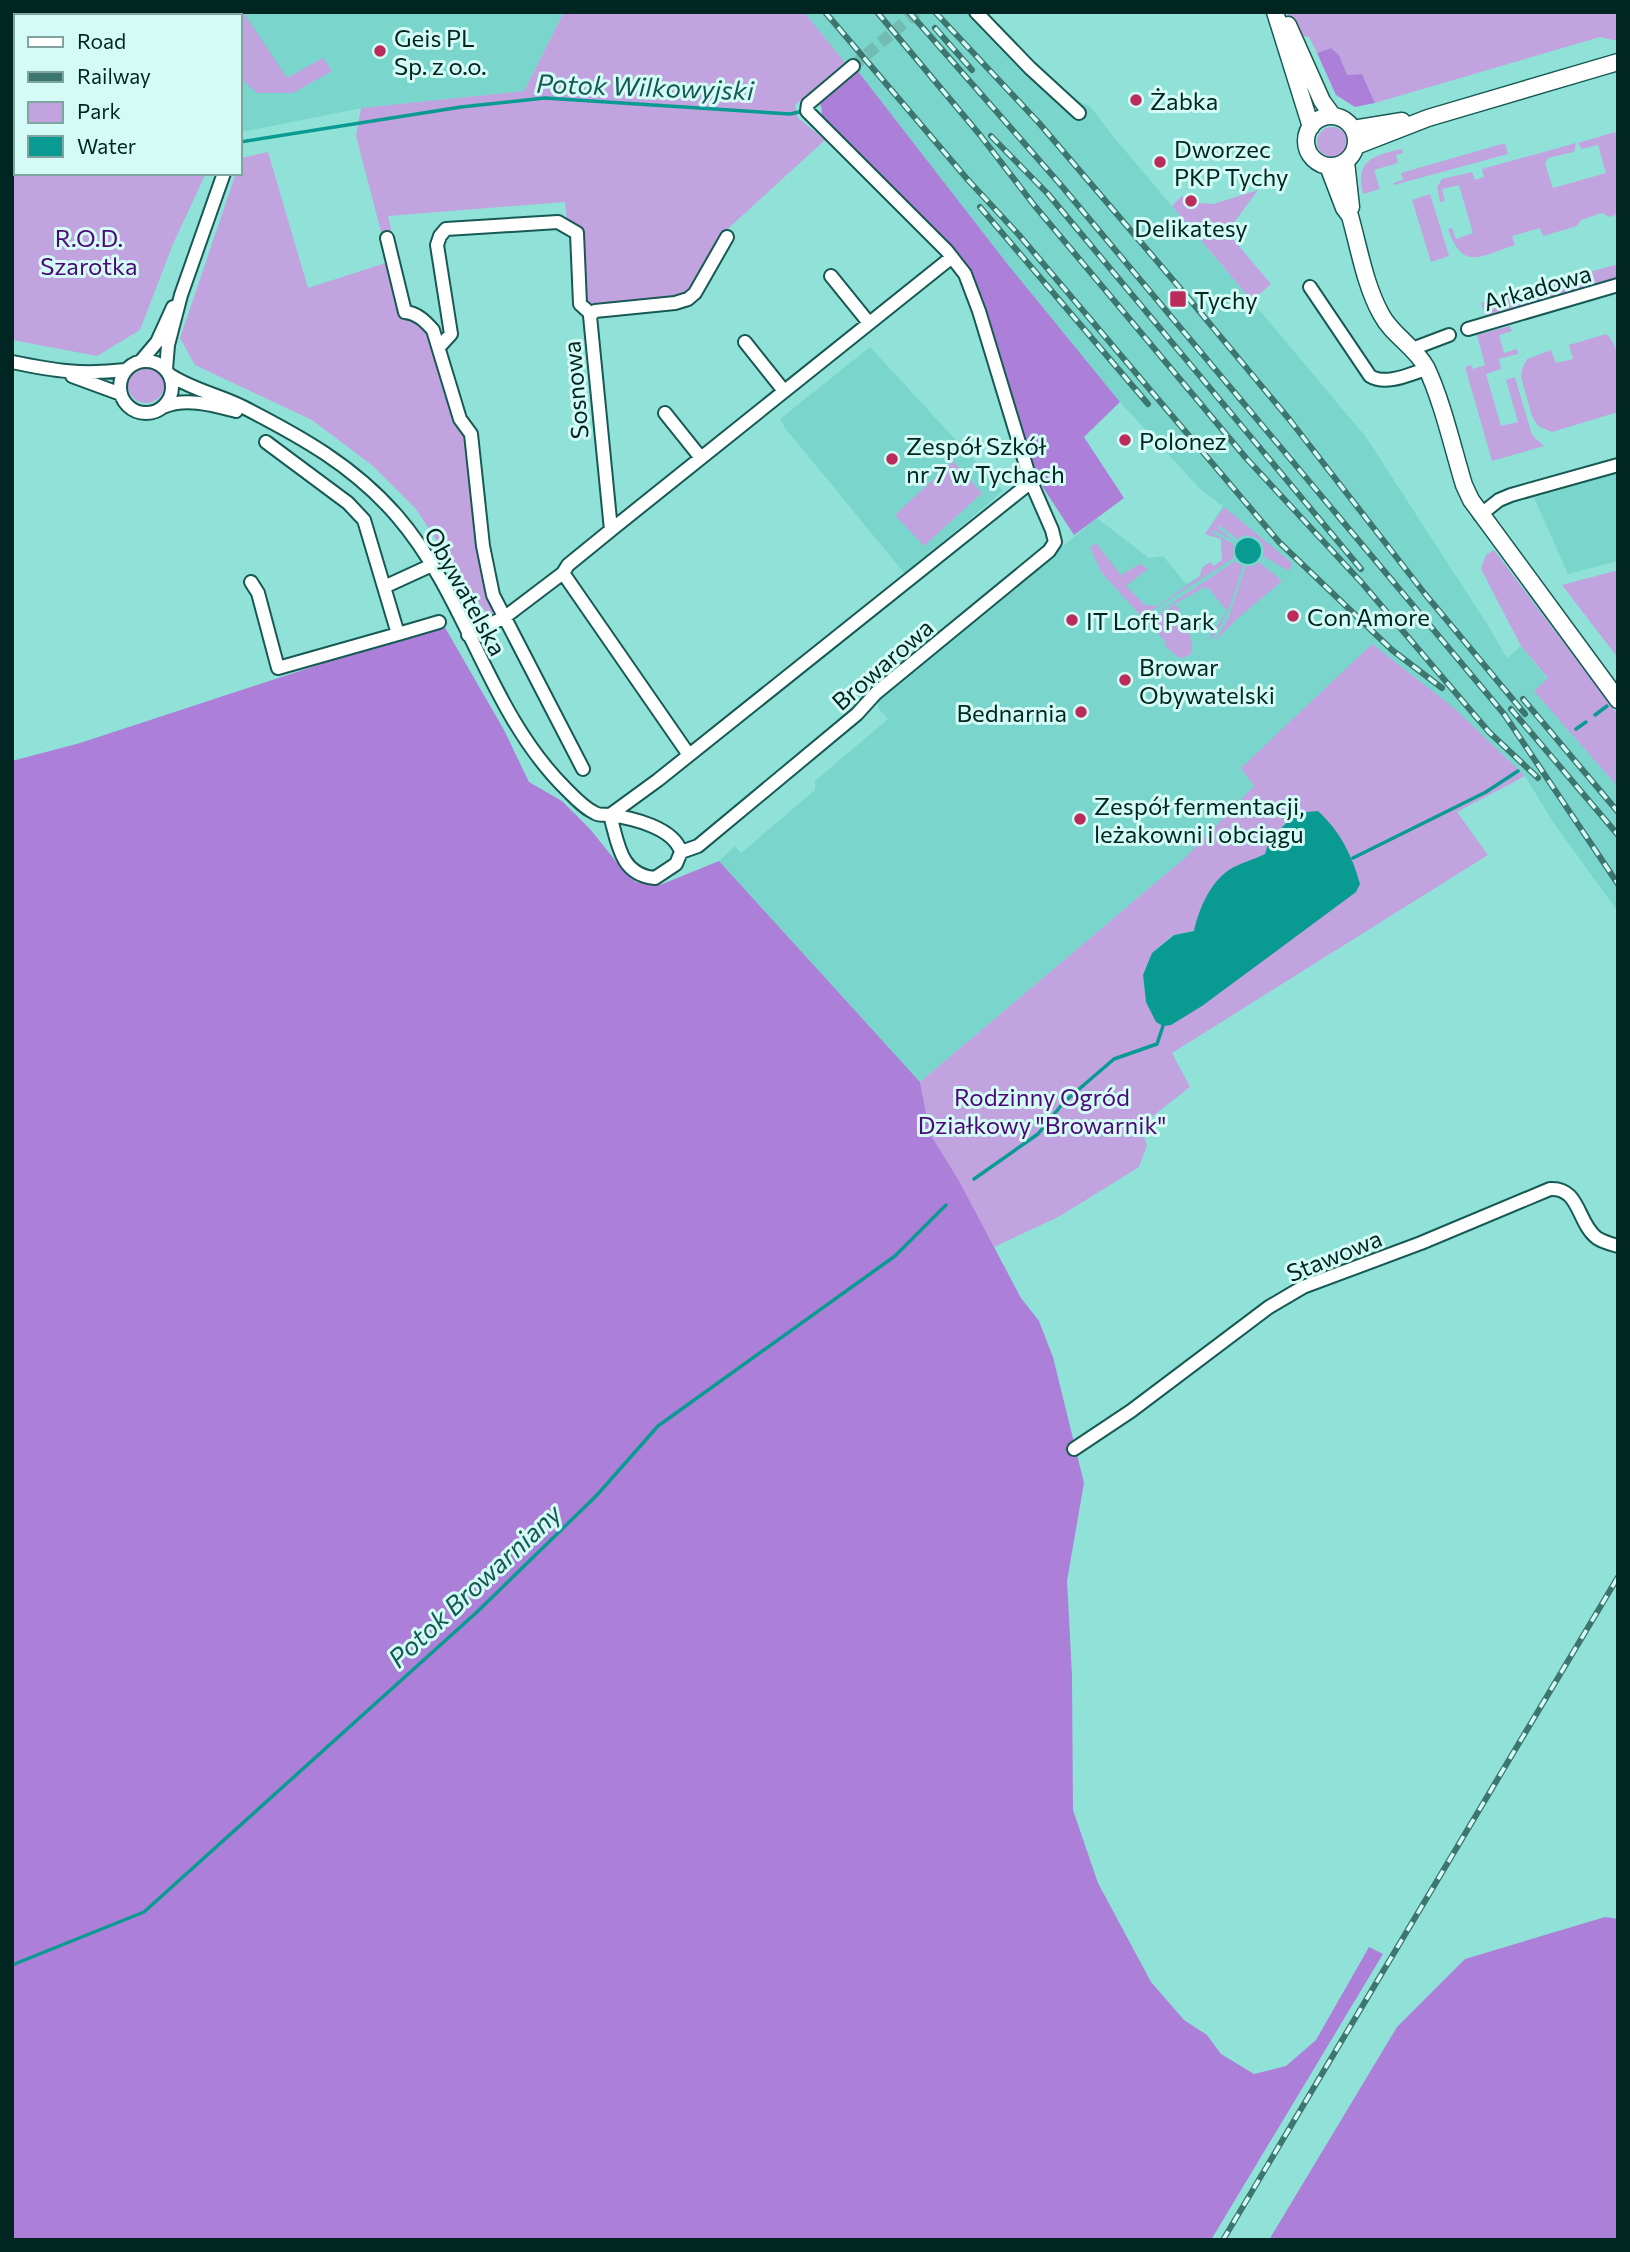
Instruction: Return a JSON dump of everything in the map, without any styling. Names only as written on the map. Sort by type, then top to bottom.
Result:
[{"type":"street","points":[[976,12],[1030,68],[1079,113]]},
{"type":"street","points":[[1275,12],[1311,127],[1307,145],[1322,163],[1350,216]]},
{"type":"street","points":[[1283,12],[1322,101],[1333,116]]},
{"type":"street","points":[[1322,163],[1338,166],[1346,162],[1356,146],[1428,118],[1618,62]]},
{"type":"street","name":"Browarowa","points":[[681,852],[698,846],[857,714],[877,693],[1049,551],[1055,536],[1031,482],[965,274],[952,257],[807,111],[808,104],[853,66]]},
{"type":"street","points":[[1311,127],[1325,117],[1333,116],[1348,122],[1353,129],[1356,146]]},
{"type":"street","points":[[1353,129],[1428,118]]},
{"type":"street","points":[[1346,162],[1350,216],[1371,289],[1381,315],[1420,357],[1426,369],[1464,485],[1480,515],[1618,700]]},
{"type":"street","points":[[126,370],[120,386],[121,394],[131,408],[138,412],[155,411],[163,407],[172,392],[168,372],[168,345],[181,295],[223,175]]},
{"type":"street","points":[[387,238],[405,312],[423,319],[433,330],[440,346],[451,334],[437,245],[446,229],[558,222],[577,233],[580,304],[591,314]]},
{"type":"street","name":"Sosnowa","points":[[611,530],[597,408],[591,314],[595,311],[675,303],[688,299],[695,293],[727,237]]},
{"type":"street","points":[[468,635],[505,617],[563,573],[568,565],[611,530],[952,257]]},
{"type":"street","points":[[831,276],[869,323]]},
{"type":"street","name":"Arkadowa","points":[[1468,329],[1618,285]]},
{"type":"street","points":[[1310,287],[1370,376],[1385,381],[1426,369]]},
{"type":"street","points":[[12,362],[59,371],[95,374],[126,370],[141,361],[157,342],[173,306],[181,295]]},
{"type":"street","points":[[1412,349],[1427,341],[1450,335]]},
{"type":"street","points":[[745,342],[784,391]]},
{"type":"street","name":"Obywatelska","points":[[440,346],[460,419],[471,434],[483,546],[493,596],[583,769]]},
{"type":"street","points":[[141,361],[158,363],[168,372]]},
{"type":"street","points":[[59,371],[121,394]]},
{"type":"street","name":"Obywatelska","points":[[168,372],[192,388],[243,407],[306,439],[356,475],[398,517],[432,565],[513,722],[535,754],[582,805],[600,815],[610,815],[662,829],[676,840],[681,852]]},
{"type":"street","name":"Obywatelska","points":[[163,407],[173,402],[190,402],[254,414]]},
{"type":"street","points":[[665,413],[701,458]]},
{"type":"street","points":[[266,442],[348,503],[364,520],[398,634]]},
{"type":"street","points":[[1480,515],[1499,500],[1511,495],[1618,465]]},
{"type":"street","name":"Browarowa","points":[[610,815],[1031,482]]},
{"type":"street","points":[[384,587],[432,565]]},
{"type":"street","points":[[563,573],[689,755]]},
{"type":"street","points":[[251,582],[258,593],[278,668],[439,622]]},
{"type":"street","points":[[610,815],[622,858],[638,874],[655,878],[662,875],[676,864],[681,852]]},
{"type":"street","name":"Stawowa","points":[[1074,1449],[1131,1411],[1278,1300],[1303,1287],[1421,1243],[1550,1189],[1558,1188],[1568,1192],[1588,1229],[1596,1237],[1618,1246]]},
{"type":"shaded area","points":[[564,12],[524,91],[362,108],[247,131],[242,130],[242,14],[126,14]]},
{"type":"shaded area","points":[[804,12],[985,12],[1001,29],[1006,39],[1071,98],[1090,106],[1366,437],[1507,658],[1521,646],[1548,679],[1535,691],[1618,787],[1618,912],[1551,819],[1525,776],[1241,768],[1255,786],[1186,857],[920,1082],[719,861],[735,846],[741,853],[815,790],[815,781],[888,719],[878,708],[879,698],[885,692],[1097,518],[1149,558],[1163,556],[1186,584],[1200,576],[1202,568],[1210,562],[1214,566],[1222,560],[1221,539],[1205,534],[1223,506],[1202,491],[1120,402],[1009,266],[857,70],[846,64]]},
{"type":"shaded area","points":[[1331,48],[1339,55],[1347,75],[1362,74],[1375,103],[1355,107],[1336,95],[1317,53]]},
{"type":"shaded area","points":[[857,70],[1009,266],[1120,402],[1084,437],[1124,498],[1074,535],[1035,475],[974,277],[962,257],[821,117],[820,104]]},
{"type":"shaded area","name":"Zespół Szkół nr 7 w Tychach","points":[[870,347],[1003,491],[905,574],[780,419]]},
{"type":"shaded area","points":[[1618,473],[1618,561],[1568,574],[1534,498]]},
{"type":"shaded area","points":[[443,624],[504,730],[529,782],[562,801],[636,882],[660,885],[719,861],[920,1082],[930,1134],[959,1181],[1021,1298],[1039,1321],[1053,1357],[1084,1483],[1067,1581],[1072,1675],[1073,1810],[1098,1883],[1151,1982],[1184,2020],[1207,2035],[1221,2054],[1254,2074],[1286,2066],[1316,2040],[1369,1947],[1383,1954],[1211,2240],[12,2240],[12,761],[80,743]]},
{"type":"shaded area","points":[[1605,1917],[1618,1919],[1618,2240],[1269,2240],[1397,2027],[1465,1959]]},
{"type":"green space","points":[[243,12],[287,78],[323,58],[332,71],[293,93],[257,93],[242,80],[242,14],[222,14]]},
{"type":"green space","points":[[564,12],[804,12],[846,64],[795,105],[798,118],[825,140],[721,235],[693,288],[685,295],[673,299],[577,310],[565,202],[388,216],[407,298],[431,333],[464,433],[478,547],[494,611],[491,619],[416,509],[373,466],[312,420],[195,365],[180,338],[235,175],[242,175],[242,158],[268,152],[308,288],[389,262],[356,136],[361,108],[524,91]]},
{"type":"green space","points":[[1287,12],[1618,12],[1618,41],[1600,37],[1375,103],[1362,74],[1347,75],[1339,55],[1331,48],[1317,53],[1309,37],[1296,34]]},
{"type":"green space","points":[[1332,127],[1343,131],[1347,142],[1343,153],[1332,157],[1321,153],[1317,142],[1321,131]]},
{"type":"green space","points":[[1615,132],[1618,141],[1618,214],[1610,217],[1602,213],[1581,220],[1577,226],[1543,236],[1540,228],[1512,236],[1515,245],[1482,256],[1467,256],[1460,251],[1448,229],[1452,228],[1456,239],[1473,233],[1459,185],[1442,189],[1445,201],[1440,202],[1437,187],[1442,179],[1472,172],[1475,180],[1484,177],[1482,169],[1576,143],[1574,152],[1548,158],[1545,164],[1553,188],[1606,173],[1598,145],[1582,149],[1578,143]]},
{"type":"green space","name":"R.O.D. Szarotka","points":[[12,139],[14,175],[205,175],[173,244],[140,330],[97,356],[12,340]]},
{"type":"green space","points":[[1505,143],[1508,154],[1394,185],[1393,183],[1403,180],[1401,173]]},
{"type":"green space","points":[[1401,149],[1403,153],[1396,155],[1398,163],[1374,170],[1380,189],[1363,194],[1362,174],[1369,161]]},
{"type":"green space","points":[[1258,190],[1227,232],[1271,284],[1252,301],[1172,206],[1182,196],[1192,207],[1198,203],[1213,204]]},
{"type":"green space","points":[[1430,194],[1449,256],[1431,262],[1412,200]]},
{"type":"green space","points":[[1618,264],[1618,281],[1491,318],[1485,315],[1481,303]]},
{"type":"green space","points":[[1510,326],[1512,331],[1499,335],[1504,353],[1517,349],[1518,354],[1499,359],[1501,369],[1486,374],[1501,426],[1518,422],[1506,380],[1515,377],[1532,435],[1544,446],[1492,461],[1465,367],[1471,365],[1473,369],[1485,365],[1477,335]]},
{"type":"green space","points":[[1606,334],[1616,349],[1618,359],[1618,412],[1552,432],[1538,426],[1532,416],[1521,377],[1527,359],[1551,350],[1556,363],[1573,359],[1569,345]]},
{"type":"green space","points":[[146,367],[159,372],[164,385],[159,398],[146,403],[133,398],[128,385],[133,372]]},
{"type":"green space","points":[[953,461],[982,493],[924,546],[895,515]]},
{"type":"green space","points":[[1224,507],[1292,563],[1289,571],[1263,556],[1264,548],[1259,539],[1245,535],[1237,539],[1219,525],[1218,528],[1235,542],[1213,530],[1212,533],[1234,544],[1234,558],[1142,617],[1101,572],[1090,548],[1096,543],[1121,575],[1140,564],[1148,569],[1126,586],[1145,605],[1158,606],[1200,576],[1202,568],[1210,562],[1214,566],[1222,560],[1221,539],[1205,534]]},
{"type":"green space","points":[[1494,550],[1618,715],[1618,787],[1534,691],[1548,678],[1521,646],[1481,569],[1486,555]]},
{"type":"green space","points":[[1235,561],[1243,566],[1240,576],[1226,614],[1211,639],[1209,638],[1227,611],[1205,587],[1154,615]]},
{"type":"green space","points":[[1259,562],[1282,581],[1214,642],[1228,619],[1246,566]]},
{"type":"green space","points":[[1618,570],[1618,658],[1562,585]]},
{"type":"green space","points":[[1175,605],[1186,624],[1192,643],[1191,654],[1183,658],[1164,645],[1166,642],[1147,623]]},
{"type":"green space","name":"Rodzinny Ogród Działkowy \"Browarnik\"","points":[[1372,644],[1454,708],[1525,776],[1457,812],[1488,855],[1172,1053],[1190,1087],[1140,1126],[1147,1145],[1139,1167],[1060,1216],[994,1247],[930,1134],[920,1082],[1186,857],[1254,786],[1241,768]],"holes":[[[1265,854],[1146,1002],[1143,975],[1152,953],[1173,935],[1194,931],[1254,860]]]},
{"type":"water","points":[[1248,538],[1257,542],[1261,551],[1257,560],[1248,564],[1239,560],[1235,551],[1239,542]]},
{"type":"water","points":[[1318,811],[1339,835],[1349,853],[1360,884],[1356,892],[1202,1006],[1171,1025],[1163,1026],[1156,1022],[1146,1002],[1143,975],[1152,953],[1174,935],[1194,931],[1208,894],[1226,872],[1265,854],[1269,841],[1296,813]]},
{"type":"waterway","name":"Potok Wilkowyjski","points":[[242,142],[461,107],[545,98],[790,114],[799,112]]},
{"type":"waterway","points":[[1595,715],[1607,706]]},
{"type":"waterway","points":[[1576,729],[1586,722]]},
{"type":"waterway","points":[[1353,858],[1486,792],[1518,771]]},
{"type":"waterway","name":"Potok Browarniany","points":[[974,1179],[1038,1134],[1064,1102],[1114,1059],[1157,1044],[1163,1026]]},
{"type":"waterway","name":"Potok Browarniany","points":[[12,1965],[144,1912],[477,1612],[597,1495],[658,1426],[895,1256],[946,1205]]},
{"type":"tunnel","points":[[853,66],[917,12]]},
{"type":"railway","points":[[825,12],[968,180],[1019,235],[1279,542],[1392,650],[1442,688]]},
{"type":"railway","points":[[877,12],[1246,458],[1362,583],[1489,732],[1538,778]]},
{"type":"railway","points":[[909,12],[1060,184],[1504,714],[1618,884]]},
{"type":"railway","points":[[935,12],[1039,123],[1185,294],[1289,419],[1425,594],[1525,714]]},
{"type":"railway","points":[[935,28],[972,70]]},
{"type":"railway","points":[[991,136],[1048,194],[1361,569]]},
{"type":"railway","points":[[980,207],[1148,404]]},
{"type":"railway","points":[[1523,699],[1618,812]]},
{"type":"railway","points":[[1511,709],[1618,835]]},
{"type":"railway","points":[[1223,2240],[1618,1577]]},
{"type":"place","name":"Geis PL Sp. z o.o.","points":[[380,51]]},
{"type":"place","name":"Żabka","points":[[1136,100]]},
{"type":"place","name":"Dworzec PKP Tychy","points":[[1160,162]]},
{"type":"place","name":"Delikatesy","points":[[1191,201]]},
{"type":"place","name":"Tychy","points":[[1178,299]]},
{"type":"place","name":"Polonez","points":[[1125,440]]},
{"type":"place","name":"Zespół Szkół nr 7 w Tychach","points":[[892,459]]},
{"type":"place","name":"Con Amore","points":[[1293,616]]},
{"type":"place","name":"IT Loft Park","points":[[1072,620]]},
{"type":"place","name":"Browar Obywatelski","points":[[1125,680]]},
{"type":"place","name":"Bednarnia","points":[[1081,712]]},
{"type":"place","name":"Zespół fermentacji, leżakowni i obciągu","points":[[1080,819]]}]
